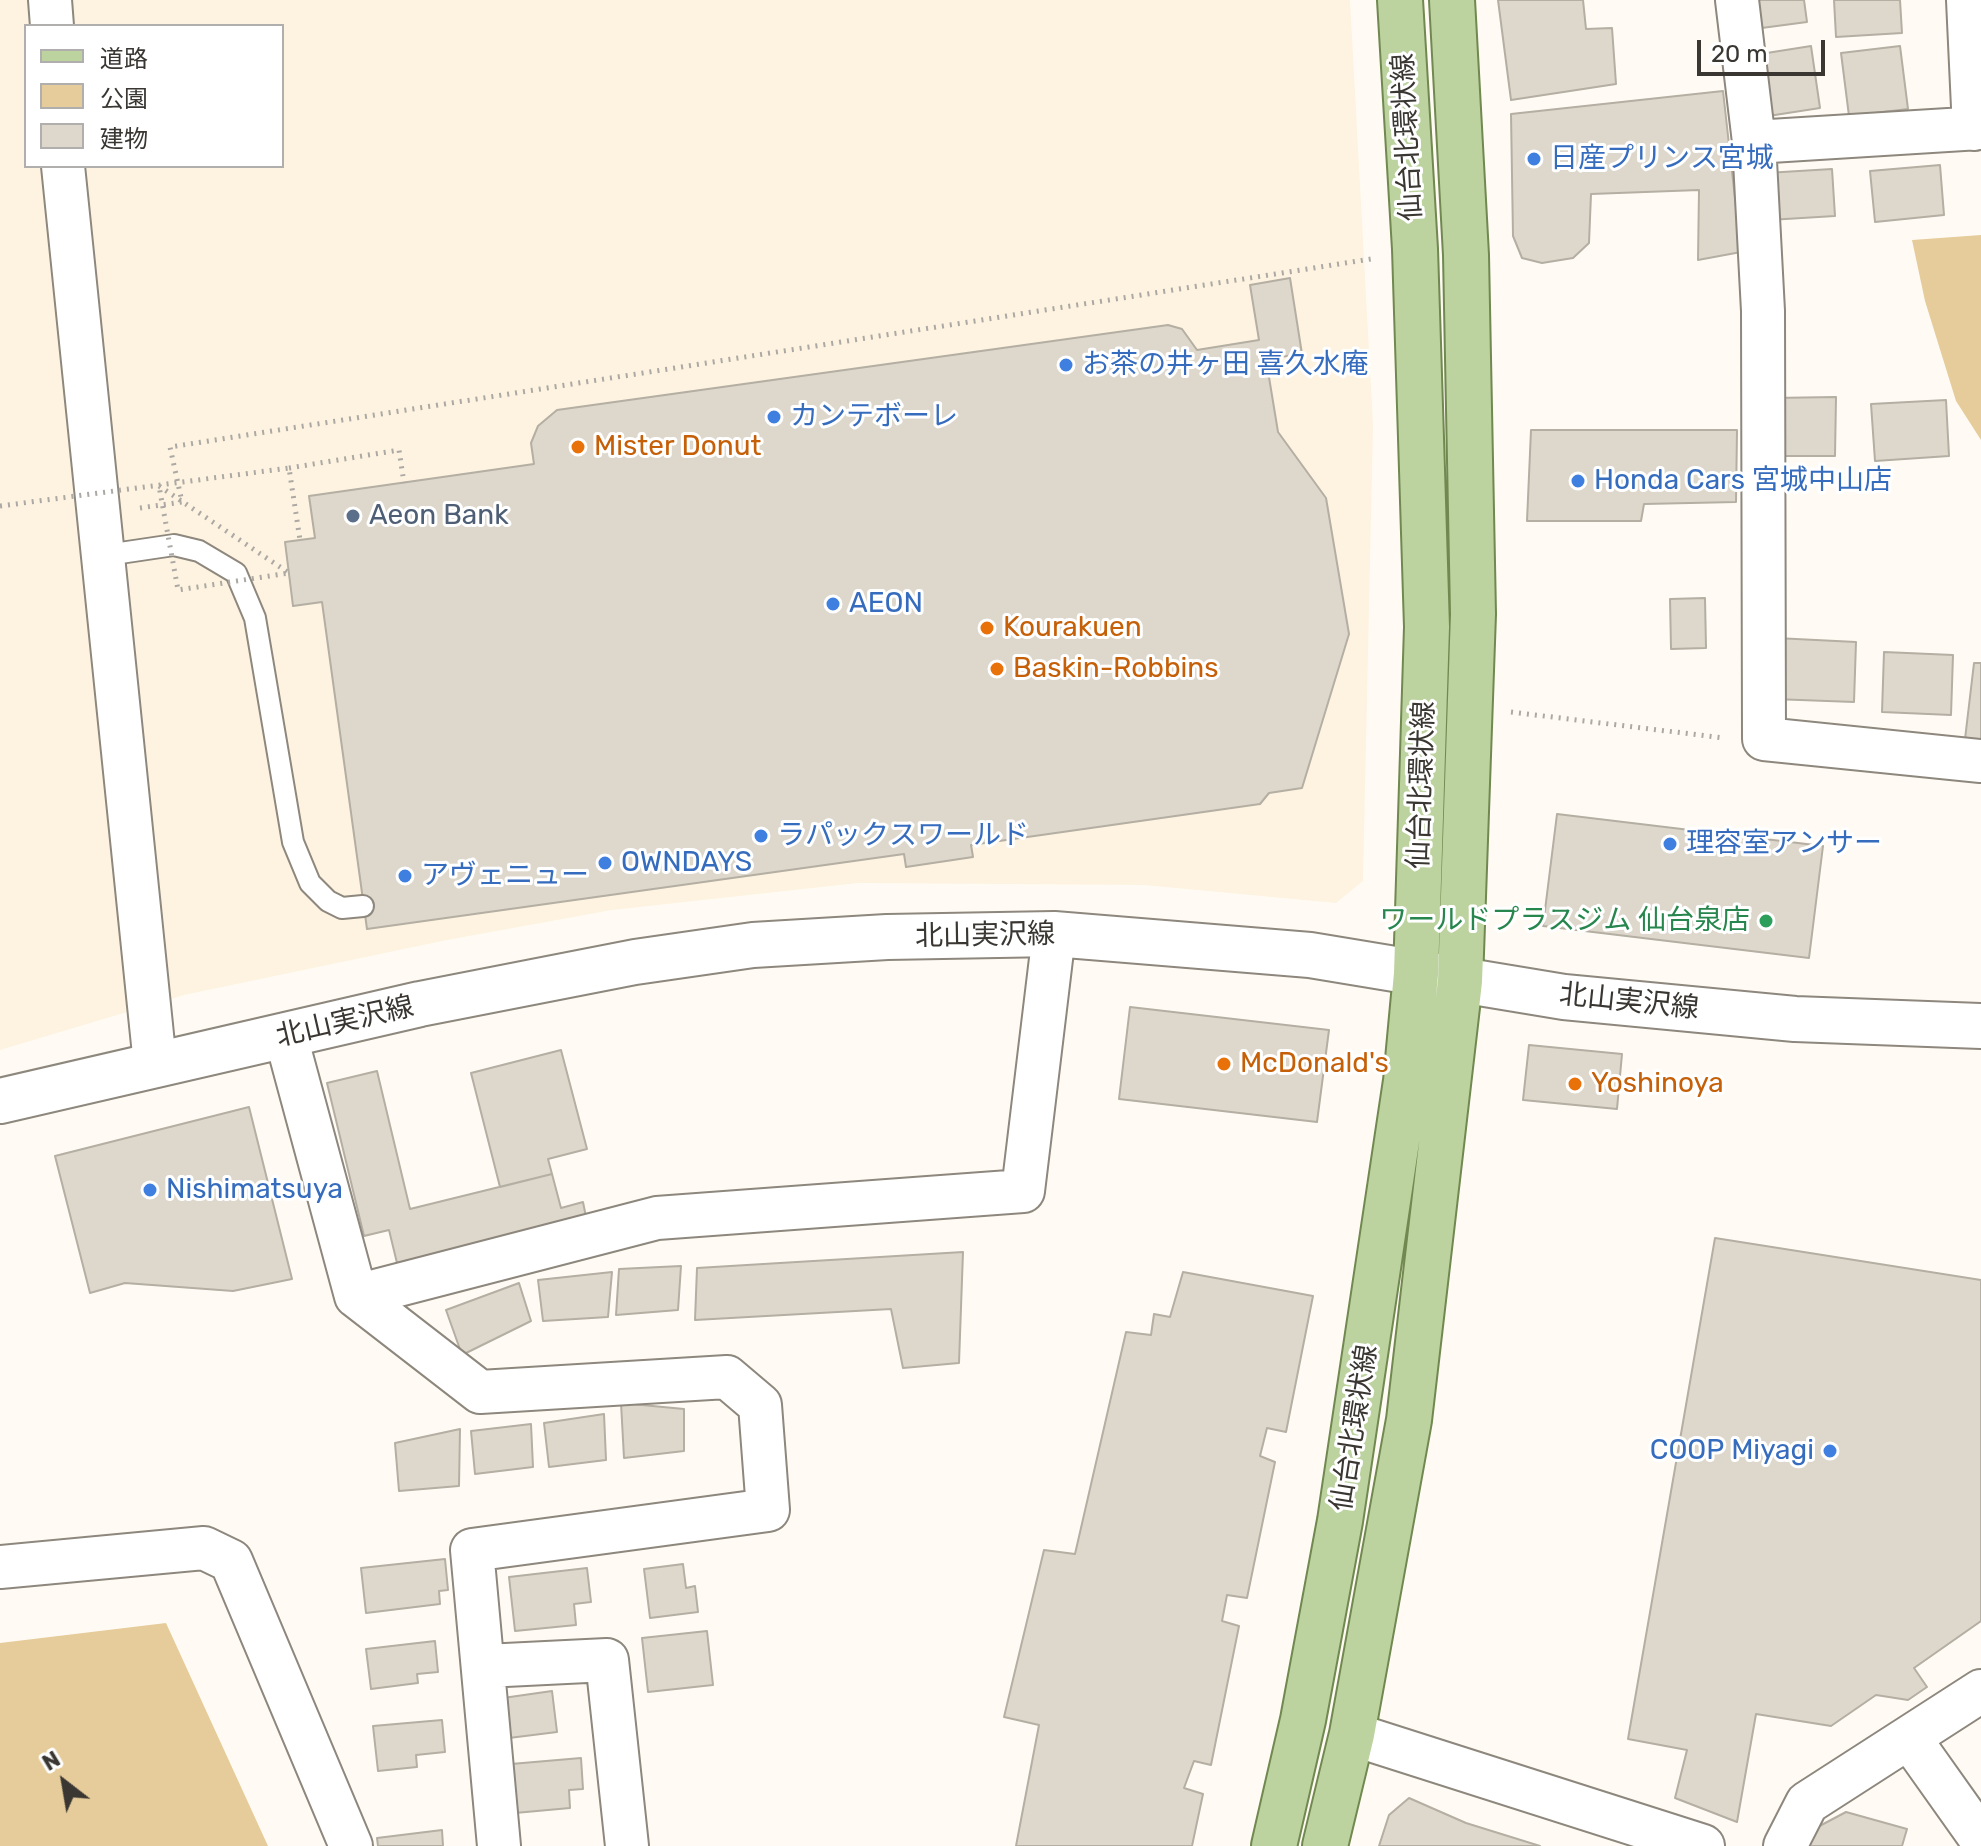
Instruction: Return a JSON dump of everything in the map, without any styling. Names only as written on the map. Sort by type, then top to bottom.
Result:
[{"type":"main road","name":"仙台北環状線","points":[[1274,1846],[1303,1720],[1340,1521],[1406,1081],[1416,974],[1427,627],[1415,249],[1400,0]]},
{"type":"main road","name":"仙台北環状線","points":[[1325,1846],[1352,1734],[1409,1420],[1460,981],[1473,614],[1466,255],[1452,0]]},
{"type":"street","points":[[50,0],[52,24]]},
{"type":"street","points":[[1737,0],[1754,142],[1763,311],[1764,739],[1981,761]]},
{"type":"street","points":[[1754,142],[1977,129],[1968,0]]},
{"type":"street","points":[[63,168],[100,556],[155,1064]]},
{"type":"street","points":[[356,1296],[657,1218],[1023,1191],[1054,934]]},
{"type":"street","name":"北山実沢線","points":[[0,1101],[420,1004],[635,962],[753,945],[887,937],[1054,934],[1310,955],[1564,997],[1795,1019],[1981,1026]]},
{"type":"street","points":[[286,1037],[356,1296],[480,1392],[727,1377],[760,1405],[768,1510],[472,1550],[485,1666],[499,1846]]},
{"type":"street","points":[[0,1567],[204,1548],[231,1561],[351,1846]]},
{"type":"street","points":[[485,1666],[607,1660],[627,1846]]},
{"type":"street","points":[[1785,1846],[1807,1803],[1981,1691]]},
{"type":"street","points":[[1352,1734],[1703,1846]]},
{"type":"street","points":[[1910,1739],[1981,1839]]},
{"type":"lane","points":[[100,556],[174,545],[199,551],[236,573],[255,618],[293,842],[310,883],[328,901],[342,908],[363,906]]},
{"type":"path","points":[[96,514],[182,502],[170,447],[1384,257]]},
{"type":"path","points":[[0,506],[289,468],[399,450],[404,483]]},
{"type":"path","points":[[289,468],[300,540]]},
{"type":"path","points":[[159,486],[224,530],[289,573],[178,590],[159,486]]},
{"type":"path","points":[[1504,711],[1753,741],[1764,739]]},
{"type":"shaded area","points":[[0,0],[1350,0],[1373,425],[1363,881],[1336,903],[1144,885],[858,883],[612,910],[447,940],[184,995],[0,1050]]},
{"type":"green space","points":[[1981,235],[1981,440],[1956,401],[1925,301],[1912,240]]},
{"type":"green space","points":[[166,1623],[268,1846],[0,1846],[0,1643]]},
{"type":"building","points":[[1498,0],[1583,0],[1586,29],[1612,28],[1616,84],[1511,100]]},
{"type":"building","points":[[1751,0],[1804,0],[1807,22],[1754,29]]},
{"type":"building","points":[[1834,0],[1900,0],[1902,33],[1836,37]]},
{"type":"building","points":[[1811,46],[1820,108],[1762,117],[1754,55]]},
{"type":"building","points":[[1900,46],[1908,109],[1849,116],[1841,53]]},
{"type":"building","points":[[1723,91],[1741,252],[1698,260],[1699,190],[1591,194],[1589,243],[1573,258],[1542,263],[1522,258],[1513,236],[1511,114]]},
{"type":"building","points":[[1940,165],[1944,215],[1875,222],[1870,171]]},
{"type":"building","points":[[1832,169],[1835,216],[1769,220],[1766,173]]},
{"type":"building","name":"AEON","points":[[1290,278],[1302,354],[1266,359],[1278,432],[1326,498],[1349,634],[1302,788],[1269,793],[1260,804],[971,845],[973,857],[906,867],[904,854],[367,929],[322,602],[293,606],[285,542],[315,538],[309,496],[534,464],[531,443],[538,426],[557,410],[1168,325],[1182,329],[1197,350],[1259,340],[1250,285]]},
{"type":"building","points":[[1836,397],[1835,456],[1772,456],[1772,398]]},
{"type":"building","points":[[1946,400],[1949,456],[1875,461],[1871,404]]},
{"type":"building","points":[[1531,430],[1737,430],[1736,502],[1644,504],[1641,521],[1527,521]]},
{"type":"building","points":[[1705,598],[1706,648],[1671,649],[1670,599]]},
{"type":"building","points":[[1776,638],[1856,642],[1854,702],[1773,699]]},
{"type":"building","points":[[1884,652],[1953,655],[1951,715],[1882,712]]},
{"type":"building","points":[[1974,663],[1981,663],[1981,742],[1965,739]]},
{"type":"building","points":[[1557,814],[1823,846],[1809,958],[1543,926]]},
{"type":"building","name":"McDonald's","points":[[1130,1007],[1329,1030],[1317,1122],[1119,1099]]},
{"type":"building","points":[[1529,1045],[1622,1054],[1617,1109],[1523,1100]]},
{"type":"building","points":[[561,1050],[587,1149],[548,1159],[552,1174],[500,1187],[471,1073]]},
{"type":"building","points":[[377,1071],[410,1209],[552,1174],[561,1208],[583,1202],[586,1217],[397,1263],[389,1230],[364,1236],[327,1083]]},
{"type":"building","points":[[249,1107],[292,1279],[233,1291],[125,1283],[90,1293],[55,1156]]},
{"type":"building","name":"COOP Miyagi","points":[[1715,1238],[1981,1280],[1981,1621],[1914,1668],[1927,1687],[1908,1700],[1876,1695],[1831,1726],[1756,1714],[1737,1822],[1675,1798],[1687,1750],[1628,1739]]},
{"type":"building","points":[[963,1252],[959,1363],[903,1368],[891,1309],[695,1320],[697,1268]]},
{"type":"building","points":[[681,1266],[678,1310],[616,1315],[619,1269]]},
{"type":"building","points":[[612,1272],[608,1317],[543,1321],[538,1280]]},
{"type":"building","points":[[1183,1272],[1313,1296],[1286,1432],[1267,1428],[1260,1456],[1275,1462],[1247,1598],[1227,1595],[1222,1621],[1239,1626],[1211,1765],[1194,1761],[1184,1788],[1203,1794],[1192,1846],[1016,1846],[1039,1725],[1004,1717],[1044,1550],[1075,1554],[1126,1332],[1151,1335],[1154,1314],[1170,1317]]},
{"type":"building","points":[[519,1283],[531,1321],[462,1355],[446,1310]]},
{"type":"building","points":[[621,1403],[684,1409],[684,1451],[624,1458]]},
{"type":"building","points":[[604,1414],[606,1460],[549,1467],[544,1423]]},
{"type":"building","points":[[531,1424],[533,1467],[475,1474],[471,1431]]},
{"type":"building","points":[[460,1429],[459,1486],[399,1491],[395,1443]]},
{"type":"building","points":[[445,1559],[448,1590],[439,1591],[440,1604],[366,1613],[361,1568]]},
{"type":"building","points":[[683,1564],[686,1588],[695,1586],[698,1612],[650,1618],[644,1569]]},
{"type":"building","points":[[587,1568],[591,1602],[574,1604],[576,1625],[515,1631],[509,1577]]},
{"type":"building","points":[[707,1631],[713,1685],[648,1692],[642,1638]]},
{"type":"building","points":[[435,1641],[438,1672],[417,1674],[418,1683],[371,1689],[366,1649]]},
{"type":"building","points":[[552,1691],[557,1732],[501,1739],[496,1699]]},
{"type":"building","points":[[442,1720],[445,1752],[416,1755],[417,1767],[378,1771],[373,1726]]},
{"type":"building","points":[[581,1758],[583,1789],[569,1790],[570,1808],[515,1813],[511,1764]]},
{"type":"building","points":[[1409,1798],[1466,1823],[1540,1846],[1379,1846],[1389,1815]]},
{"type":"building","points":[[1846,1812],[1907,1829],[1902,1846],[1808,1846],[1812,1830]]},
{"type":"building","points":[[442,1830],[443,1846],[378,1846],[377,1838]]},
{"type":"place","name":"日産プリンス宮城","points":[[1534,159]]},
{"type":"place","name":"お茶の井ヶ田 喜久水庵","points":[[1066,365]]},
{"type":"place","name":"カンテボーレ","points":[[774,417]]},
{"type":"place","name":"Mister Donut","points":[[578,447]]},
{"type":"place","name":"Honda Cars 宮城中山店","points":[[1578,481]]},
{"type":"place","name":"Aeon Bank","points":[[353,516]]},
{"type":"place","name":"AEON","points":[[833,604]]},
{"type":"place","name":"Kourakuen","points":[[987,628]]},
{"type":"place","name":"Baskin-Robbins","points":[[997,669]]},
{"type":"place","name":"ラパックスワールド","points":[[761,836]]},
{"type":"place","name":"理容室アンサー","points":[[1670,844]]},
{"type":"place","name":"OWNDAYS","points":[[605,863]]},
{"type":"place","name":"アヴェニュー","points":[[405,876]]},
{"type":"place","name":"ワールドプラスジム 仙台泉店","points":[[1766,921]]},
{"type":"place","name":"McDonald's","points":[[1224,1064]]},
{"type":"place","name":"Yoshinoya","points":[[1575,1084]]},
{"type":"place","name":"Nishimatsuya","points":[[150,1190]]},
{"type":"place","name":"COOP Miyagi","points":[[1830,1451]]}]
